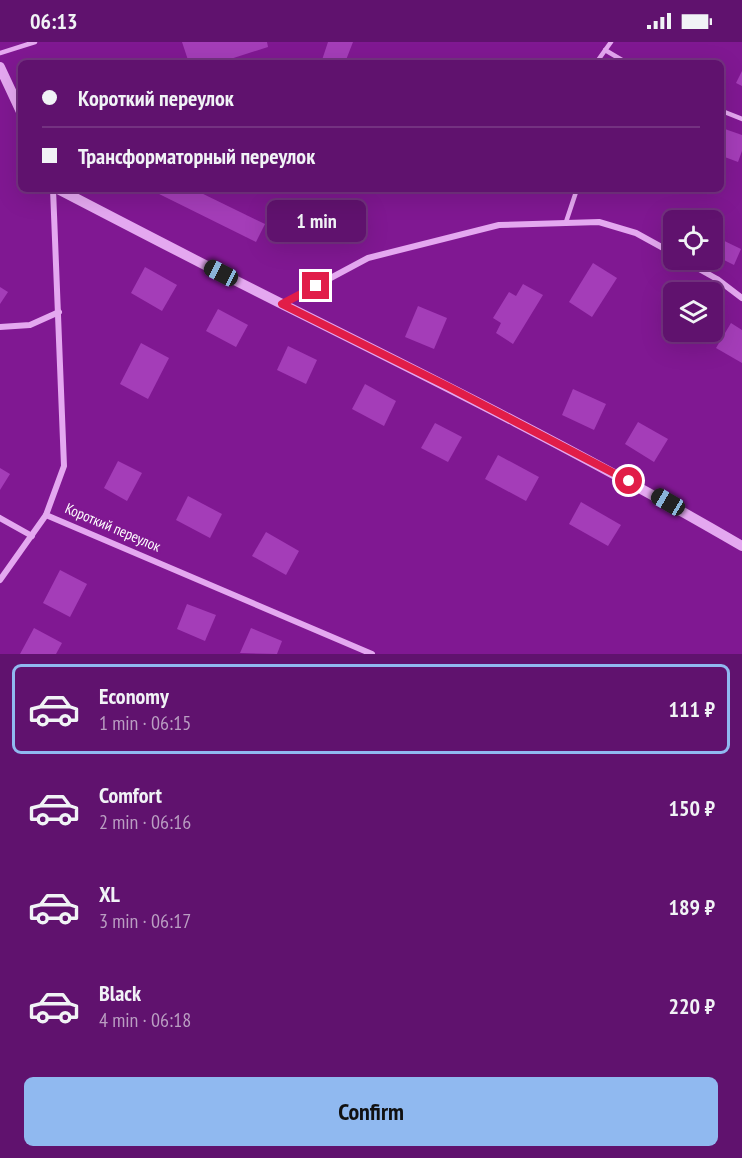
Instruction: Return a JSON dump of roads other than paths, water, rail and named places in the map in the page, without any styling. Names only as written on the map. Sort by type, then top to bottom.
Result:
[{"type":"street","points":[[0,67],[18,105]]},
{"type":"street","name":"Короткий переулок","points":[[52,192],[64,466],[46,515],[372,654]]},
{"type":"street","points":[[64,192],[639,486],[742,546]]},
{"type":"street","points":[[282,304],[368,258],[499,225],[599,222],[636,233],[663,248]]},
{"type":"street","points":[[701,270],[742,298]]},
{"type":"street","points":[[0,327],[30,325],[59,312]]},
{"type":"street","points":[[0,580],[46,515]]},
{"type":"street","points":[[0,518],[32,536]]},
{"type":"lane","points":[[0,53],[35,42]]},
{"type":"lane","points":[[598,60],[611,42]]},
{"type":"lane","points":[[605,50],[622,60]]},
{"type":"lane","points":[[724,112],[742,119]]},
{"type":"lane","points":[[566,222],[576,192]]}]
